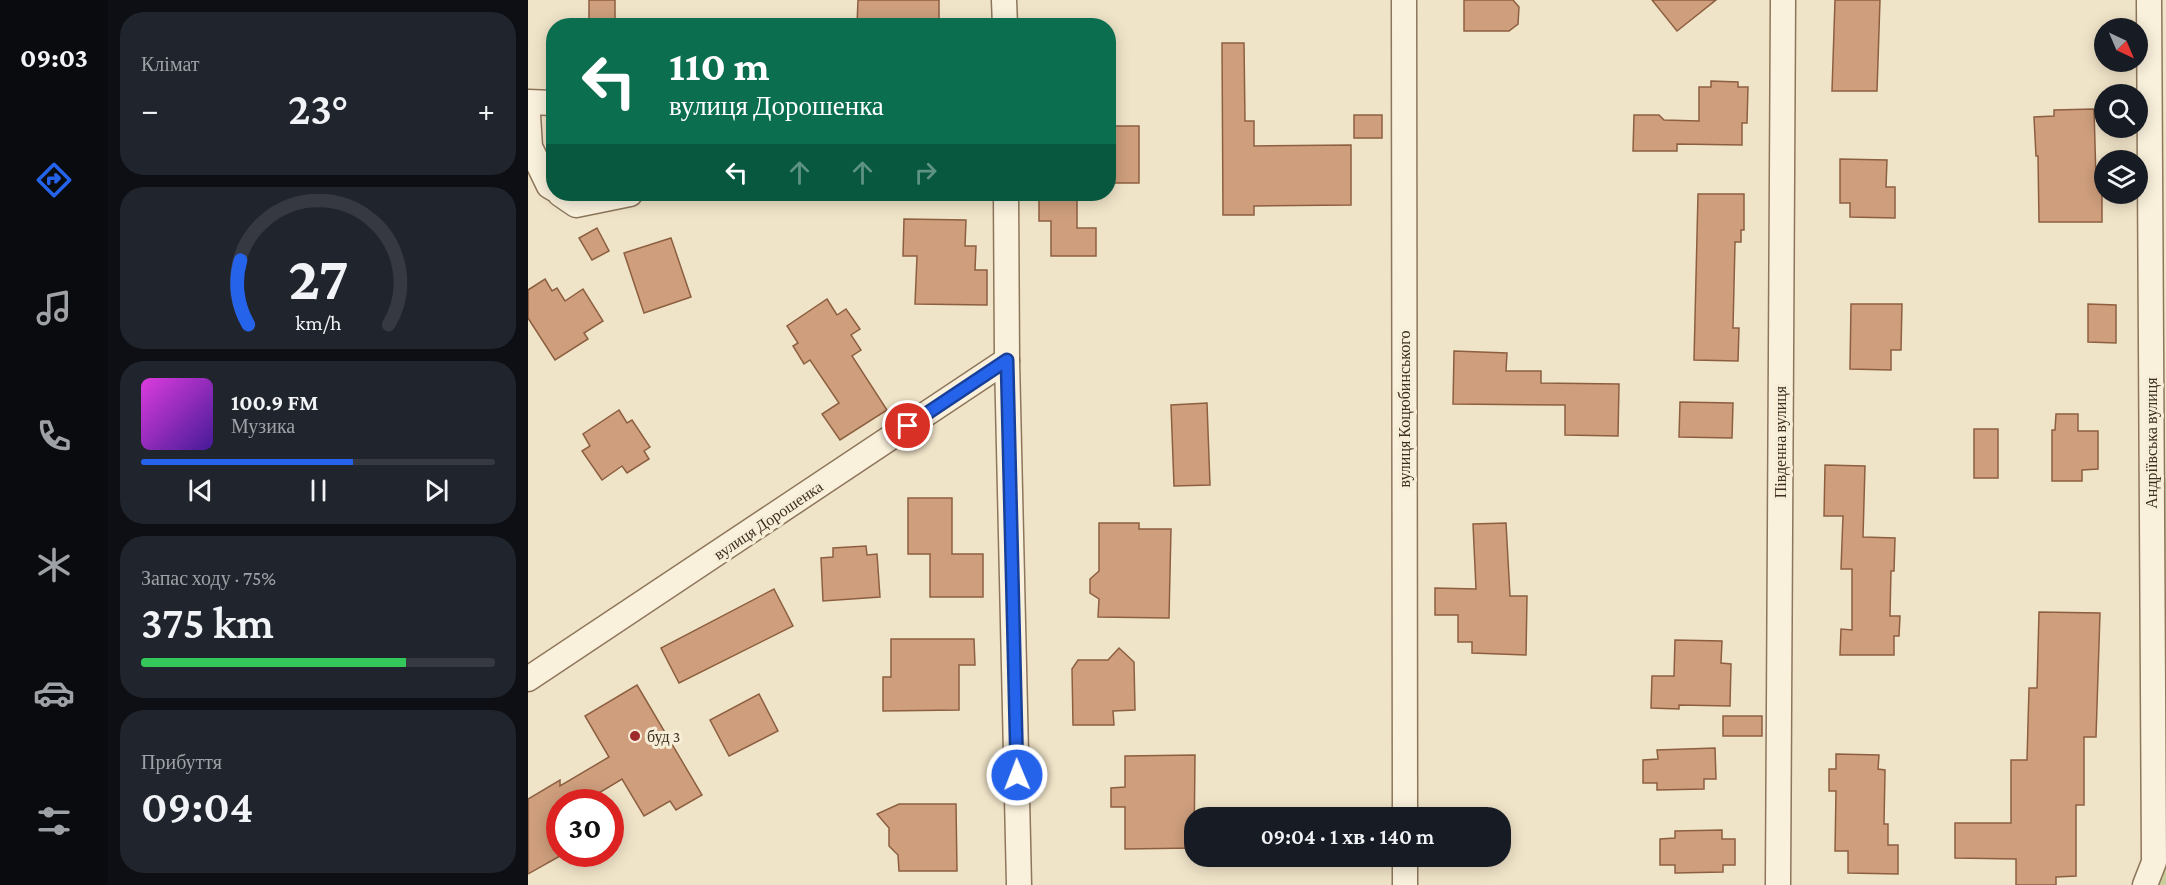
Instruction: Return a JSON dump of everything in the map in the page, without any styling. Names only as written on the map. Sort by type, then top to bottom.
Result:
[{"type":"street","points":[[1004,0],[1005,18]]},
{"type":"street","name":"вулиця Коцюбинського","points":[[1404,0],[1405,807]]},
{"type":"street","name":"Південна вулиця","points":[[1778,885],[1783,0]]},
{"type":"street","name":"Андріївська вулиця","points":[[2145,885],[2154,862],[2149,0]]},
{"type":"street","points":[[528,102],[546,103]]},
{"type":"street","points":[[528,115],[530,147],[546,180]]},
{"type":"street","points":[[569,201],[576,206],[598,201]]},
{"type":"street","points":[[1006,201],[1007,360],[1019,885]]},
{"type":"street","name":"вулиця Дорошенка","points":[[528,679],[1007,360]]},
{"type":"street","points":[[1405,867],[1405,885]]},
{"type":"green space","points":[[2163,477],[2166,478],[2166,885],[2156,885]]},
{"type":"building","points":[[589,0],[615,0],[615,18],[589,18]]},
{"type":"building","points":[[858,0],[939,0],[939,18],[857,18]]},
{"type":"building","points":[[1464,0],[1513,0],[1519,7],[1518,24],[1509,31],[1464,31]]},
{"type":"building","points":[[1652,0],[1716,0],[1677,31]]},
{"type":"building","points":[[1835,0],[1880,0],[1877,91],[1832,91]]},
{"type":"building","points":[[1222,43],[1244,43],[1245,121],[1254,121],[1254,146],[1351,145],[1351,205],[1254,206],[1254,215],[1223,215]]},
{"type":"building","points":[[1711,81],[1738,82],[1738,87],[1748,87],[1747,123],[1742,123],[1742,145],[1677,144],[1677,151],[1633,151],[1634,115],[1659,115],[1664,120],[1699,121],[1699,87],[1711,87]]},
{"type":"building","points":[[2094,109],[2094,204],[2102,204],[2102,222],[2039,222],[2038,156],[2036,156],[2034,117],[2054,116],[2054,110]]},
{"type":"building","points":[[1354,115],[1382,115],[1382,138],[1354,138]]},
{"type":"building","points":[[1116,126],[1139,126],[1139,183],[1116,183]]},
{"type":"building","points":[[1840,159],[1887,160],[1886,187],[1895,187],[1895,218],[1850,217],[1850,203],[1840,203]]},
{"type":"building","points":[[1698,194],[1744,194],[1744,230],[1741,230],[1741,242],[1735,242],[1733,328],[1739,328],[1738,361],[1694,360]]},
{"type":"building","points":[[1039,201],[1077,201],[1077,228],[1096,228],[1096,256],[1051,256],[1051,221],[1039,221]]},
{"type":"building","points":[[904,219],[966,220],[965,246],[976,246],[975,270],[987,270],[987,305],[915,304],[917,256],[903,256]]},
{"type":"building","points":[[597,228],[609,251],[592,260],[579,238]]},
{"type":"building","points":[[671,238],[691,297],[644,313],[624,253]]},
{"type":"building","points":[[545,279],[552,291],[557,288],[565,301],[583,289],[603,321],[584,333],[588,339],[555,360],[528,318],[528,290]]},
{"type":"building","points":[[827,299],[837,315],[846,309],[860,329],[851,335],[861,350],[852,356],[887,410],[840,440],[822,414],[839,403],[810,360],[804,364],[793,346],[798,343],[787,326]]},
{"type":"building","points":[[1851,304],[1902,304],[1901,350],[1891,350],[1891,370],[1850,369]]},
{"type":"building","points":[[2088,304],[2116,305],[2116,343],[2088,342]]},
{"type":"building","points":[[1454,351],[1507,353],[1506,371],[1541,371],[1541,383],[1619,384],[1618,436],[1565,435],[1565,405],[1453,404]]},
{"type":"building","points":[[1680,402],[1733,403],[1732,438],[1679,437]]},
{"type":"building","points":[[1207,403],[1210,485],[1174,486],[1171,405]]},
{"type":"building","points":[[619,410],[627,423],[632,420],[650,447],[644,451],[649,459],[627,473],[622,466],[602,480],[582,451],[590,446],[583,434]]},
{"type":"building","points":[[2056,414],[2078,414],[2078,431],[2098,431],[2098,469],[2082,470],[2082,481],[2052,481],[2052,430],[2055,430]]},
{"type":"building","points":[[1974,429],[1998,429],[1998,478],[1974,478]]},
{"type":"building","points":[[1825,465],[1865,466],[1863,537],[1895,538],[1894,571],[1891,571],[1890,616],[1900,616],[1899,636],[1894,636],[1894,655],[1840,655],[1841,629],[1852,630],[1852,569],[1841,569],[1843,516],[1824,516]]},
{"type":"building","points":[[908,498],[952,498],[952,554],[983,554],[983,597],[930,597],[930,554],[908,554]]},
{"type":"building","points":[[1099,523],[1139,523],[1139,529],[1171,529],[1169,618],[1098,617],[1099,599],[1090,593],[1090,579],[1099,571]]},
{"type":"building","points":[[1506,523],[1510,596],[1527,596],[1526,655],[1472,653],[1472,642],[1458,642],[1458,615],[1435,615],[1435,588],[1476,589],[1473,524]]},
{"type":"building","points":[[866,546],[867,555],[877,554],[880,597],[823,601],[821,558],[833,557],[833,548]]},
{"type":"building","points":[[774,589],[793,626],[679,683],[661,648]]},
{"type":"building","points":[[2039,612],[2100,613],[2096,737],[2084,737],[2084,805],[2076,805],[2076,876],[2056,877],[2056,885],[2016,885],[2016,859],[1955,858],[1955,823],[2011,823],[2011,760],[2027,760],[2029,688],[2037,688]]},
{"type":"building","points":[[891,639],[974,639],[975,665],[959,665],[959,710],[883,711],[883,677],[891,677]]},
{"type":"building","points":[[1675,640],[1722,641],[1721,663],[1731,664],[1730,706],[1679,705],[1679,709],[1651,708],[1652,676],[1674,676]]},
{"type":"building","points":[[1119,648],[1134,662],[1135,710],[1113,711],[1114,725],[1073,725],[1072,669],[1078,660],[1108,660]]},
{"type":"building","name":"буд 3","points":[[637,685],[702,795],[676,810],[670,801],[644,816],[622,779],[605,789],[546,789],[546,864],[528,874],[528,799],[560,780],[560,786],[609,757],[585,716]]},
{"type":"building","points":[[759,694],[778,731],[729,756],[710,720]]},
{"type":"building","points":[[1723,716],[1762,716],[1762,736],[1723,736]]},
{"type":"building","points":[[1715,748],[1716,779],[1704,779],[1704,789],[1657,790],[1657,783],[1643,783],[1643,760],[1658,759],[1657,750]]},
{"type":"building","points":[[1836,754],[1879,755],[1878,769],[1885,770],[1884,824],[1888,824],[1888,845],[1898,845],[1898,874],[1848,873],[1848,851],[1835,851],[1836,791],[1829,791],[1829,769],[1836,769]]},
{"type":"building","points":[[1195,755],[1194,807],[1184,807],[1184,848],[1125,849],[1125,807],[1111,807],[1111,788],[1125,787],[1125,756]]},
{"type":"building","points":[[899,804],[956,804],[957,871],[899,871],[898,855],[889,846],[889,828],[877,814]]},
{"type":"building","points":[[1722,830],[1722,839],[1735,839],[1735,865],[1723,865],[1723,872],[1675,873],[1675,865],[1660,865],[1660,839],[1675,838],[1675,831]]},
{"type":"place","name":"буд 3","points":[[635,736]]},
{"type":"route","points":[[908,426],[1007,360],[1017,775]]}]
